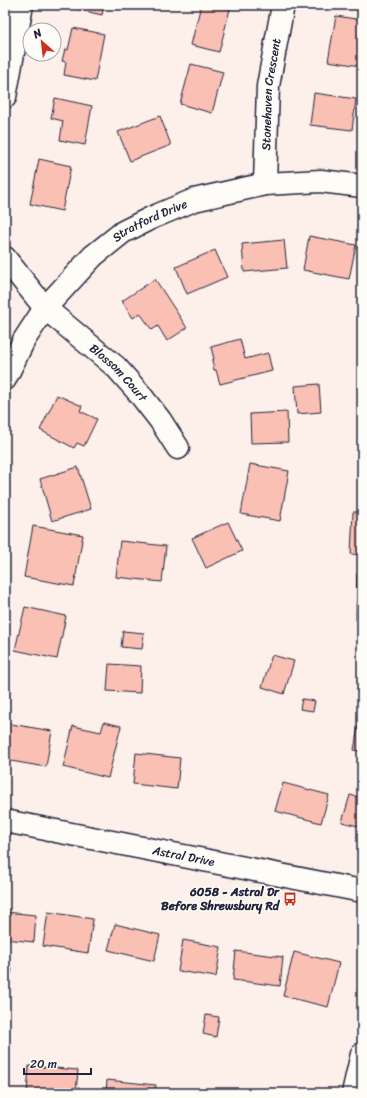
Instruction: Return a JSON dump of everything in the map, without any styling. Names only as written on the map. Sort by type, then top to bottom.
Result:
[{"type":"street","points":[[5,97],[22,5]]},
{"type":"street","name":"Stonehaven Crescent","points":[[265,184],[268,86],[283,5]]},
{"type":"street","name":"Stratford Drive","points":[[5,378],[24,340],[45,308],[93,256],[123,232],[151,218],[194,200],[265,184],[321,181],[362,186]]},
{"type":"street","points":[[5,258],[45,308]]},
{"type":"street","name":"Blossom Court","points":[[45,308],[116,367],[139,393],[178,448]]},
{"type":"street","name":"Astral Drive","points":[[5,821],[362,891]]},
{"type":"street","points":[[353,1093],[362,1054]]},
{"type":"building","points":[[77,5],[104,5],[102,15],[76,9]]},
{"type":"building","points":[[201,5],[212,5],[230,9],[219,52],[191,45]]},
{"type":"building","points":[[336,16],[362,20],[362,53],[360,66],[328,61]]},
{"type":"building","points":[[73,28],[104,34],[95,81],[64,75],[66,62],[62,61],[65,49],[68,50]]},
{"type":"building","points":[[191,64],[223,72],[212,113],[180,104]]},
{"type":"building","points":[[314,93],[356,99],[352,130],[310,125]]},
{"type":"building","points":[[55,98],[92,106],[85,145],[60,140],[63,121],[51,118]]},
{"type":"building","points":[[160,116],[171,145],[130,161],[118,132]]},
{"type":"building","points":[[39,159],[71,166],[62,211],[30,204]]},
{"type":"building","points":[[309,236],[356,245],[349,279],[303,270]]},
{"type":"building","points":[[284,240],[287,268],[244,272],[242,244]]},
{"type":"building","points":[[215,250],[227,277],[187,294],[176,267]]},
{"type":"building","points":[[155,279],[187,328],[167,341],[158,326],[152,330],[140,313],[133,318],[122,301]]},
{"type":"building","points":[[240,339],[245,359],[268,353],[272,371],[220,384],[216,370],[214,370],[212,360],[214,359],[211,347]]},
{"type":"building","points":[[319,384],[321,412],[297,414],[295,386]]},
{"type":"building","points":[[57,395],[82,406],[80,411],[97,419],[84,446],[77,443],[74,448],[40,430]]},
{"type":"building","points":[[287,412],[288,442],[251,443],[250,414]]},
{"type":"building","points":[[250,464],[289,471],[280,521],[241,514]]},
{"type":"building","points":[[78,467],[91,509],[52,521],[40,479]]},
{"type":"building","points":[[353,512],[362,512],[362,555],[351,554]]},
{"type":"building","points":[[228,522],[242,551],[206,568],[192,538]]},
{"type":"building","points":[[33,526],[83,535],[74,586],[24,577]]},
{"type":"building","points":[[120,541],[166,546],[162,582],[116,577]]},
{"type":"building","points":[[357,573],[362,573],[362,620],[356,620]]},
{"type":"building","points":[[25,607],[66,616],[57,659],[15,650]]},
{"type":"building","points":[[123,631],[144,633],[142,649],[121,647]]},
{"type":"building","points":[[272,655],[294,661],[284,694],[262,687]]},
{"type":"building","points":[[109,664],[141,666],[140,693],[107,691]]},
{"type":"building","points":[[302,699],[315,701],[313,711],[300,709]]},
{"type":"building","points":[[362,710],[362,752],[354,750]]},
{"type":"building","points":[[104,722],[121,726],[108,778],[63,767],[73,726],[101,732]]},
{"type":"building","points":[[5,723],[52,731],[46,767],[5,760]]},
{"type":"building","points":[[136,753],[180,758],[177,789],[133,784]]},
{"type":"building","points":[[283,783],[329,795],[321,823],[275,811]]},
{"type":"building","points":[[350,795],[362,798],[362,827],[342,822]]},
{"type":"building","points":[[5,912],[36,915],[34,942],[5,939]]},
{"type":"building","points":[[48,912],[93,919],[88,953],[43,946]]},
{"type":"building","points":[[115,924],[160,935],[154,961],[108,950]]},
{"type":"building","points":[[183,940],[221,947],[216,977],[178,971]]},
{"type":"building","points":[[236,951],[283,957],[280,986],[233,980]]},
{"type":"building","points":[[294,952],[339,963],[328,1007],[283,996]]},
{"type":"building","points":[[5,968],[12,969],[7,991],[5,990]]},
{"type":"building","points":[[206,1015],[219,1017],[216,1037],[203,1034]]},
{"type":"building","points":[[29,1066],[78,1070],[76,1093],[27,1093]]},
{"type":"building","points":[[107,1080],[156,1085],[155,1093],[106,1093]]},
{"type":"place","name":"6058 - Astral Dr Before Shrewsbury Rd","points":[[290,899]]}]
